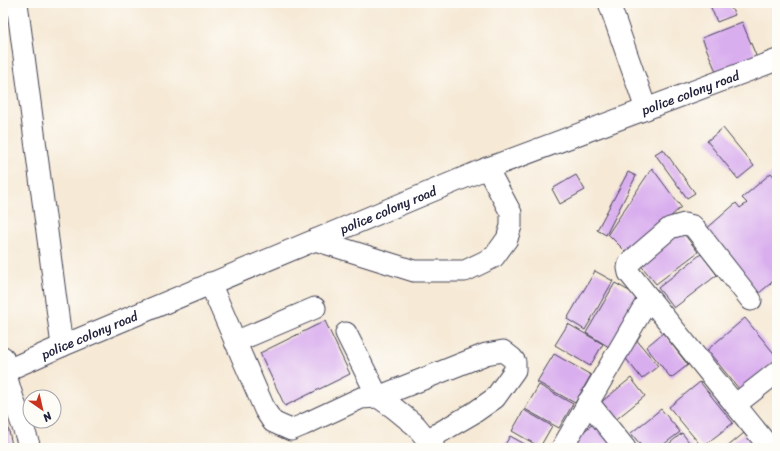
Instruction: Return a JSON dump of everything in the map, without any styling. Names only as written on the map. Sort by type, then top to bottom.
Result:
[{"type":"street","points":[[17,3],[62,346]]},
{"type":"street","points":[[609,3],[646,109]]},
{"type":"street","name":"police colony road","points":[[4,367],[62,346],[487,168],[777,60]]},
{"type":"street","points":[[314,240],[414,271],[465,272],[494,256],[507,239],[511,226],[511,213],[487,168]]},
{"type":"street","points":[[751,300],[693,226],[684,224],[670,228],[629,263],[628,268],[630,273],[649,298],[770,448]]},
{"type":"street","points":[[210,284],[265,410],[273,422],[290,430],[361,398],[378,398],[486,354],[502,351],[515,362],[515,370],[494,398],[430,444],[410,422],[394,408],[378,398],[346,333]]},
{"type":"street","points":[[562,448],[649,298]]},
{"type":"street","points":[[235,342],[315,308]]},
{"type":"street","points":[[4,367],[19,418],[36,447]]},
{"type":"street","points":[[735,405],[777,372]]},
{"type":"street","points":[[588,402],[625,448]]},
{"type":"building","points":[[709,3],[737,3],[730,6],[735,15],[717,22]]},
{"type":"building","points":[[742,22],[757,58],[717,74],[702,38]]},
{"type":"building","points":[[723,128],[754,166],[738,179],[707,141]]},
{"type":"building","points":[[663,149],[695,193],[687,198],[655,154]]},
{"type":"building","points":[[652,168],[681,207],[629,255],[608,234]]},
{"type":"building","points":[[628,172],[636,176],[606,235],[597,230]]},
{"type":"building","points":[[771,173],[777,180],[777,278],[758,294],[704,231],[736,203],[740,208],[747,203],[742,198]]},
{"type":"building","points":[[576,175],[585,190],[560,204],[552,189]]},
{"type":"building","points":[[681,230],[698,252],[656,284],[639,263]]},
{"type":"building","points":[[701,254],[717,275],[674,308],[658,288]]},
{"type":"building","points":[[595,271],[613,281],[585,330],[567,319]]},
{"type":"building","points":[[615,283],[638,296],[609,347],[586,333]]},
{"type":"building","points":[[745,318],[777,357],[777,360],[740,390],[707,350]]},
{"type":"building","points":[[325,321],[350,374],[285,406],[260,353]]},
{"type":"building","points":[[568,324],[603,344],[590,366],[555,345]]},
{"type":"building","points":[[663,333],[688,365],[671,378],[646,347]]},
{"type":"building","points":[[635,338],[658,366],[642,379],[620,351]]},
{"type":"building","points":[[554,354],[591,375],[575,403],[537,382]]},
{"type":"building","points":[[631,378],[645,396],[614,421],[600,403]]},
{"type":"building","points":[[700,382],[733,423],[702,447],[669,407]]},
{"type":"building","points":[[539,385],[573,404],[559,428],[525,409]]},
{"type":"building","points":[[3,404],[12,445],[3,446]]},
{"type":"building","points":[[661,409],[680,432],[659,448],[643,448],[631,433]]},
{"type":"building","points":[[524,410],[552,426],[540,447],[512,431]]},
{"type":"building","points":[[597,421],[619,448],[574,448],[579,443],[575,438]]},
{"type":"building","points":[[682,433],[693,447],[664,448]]},
{"type":"building","points":[[744,433],[756,448],[726,448]]},
{"type":"building","points":[[510,436],[532,448],[503,448]]}]
